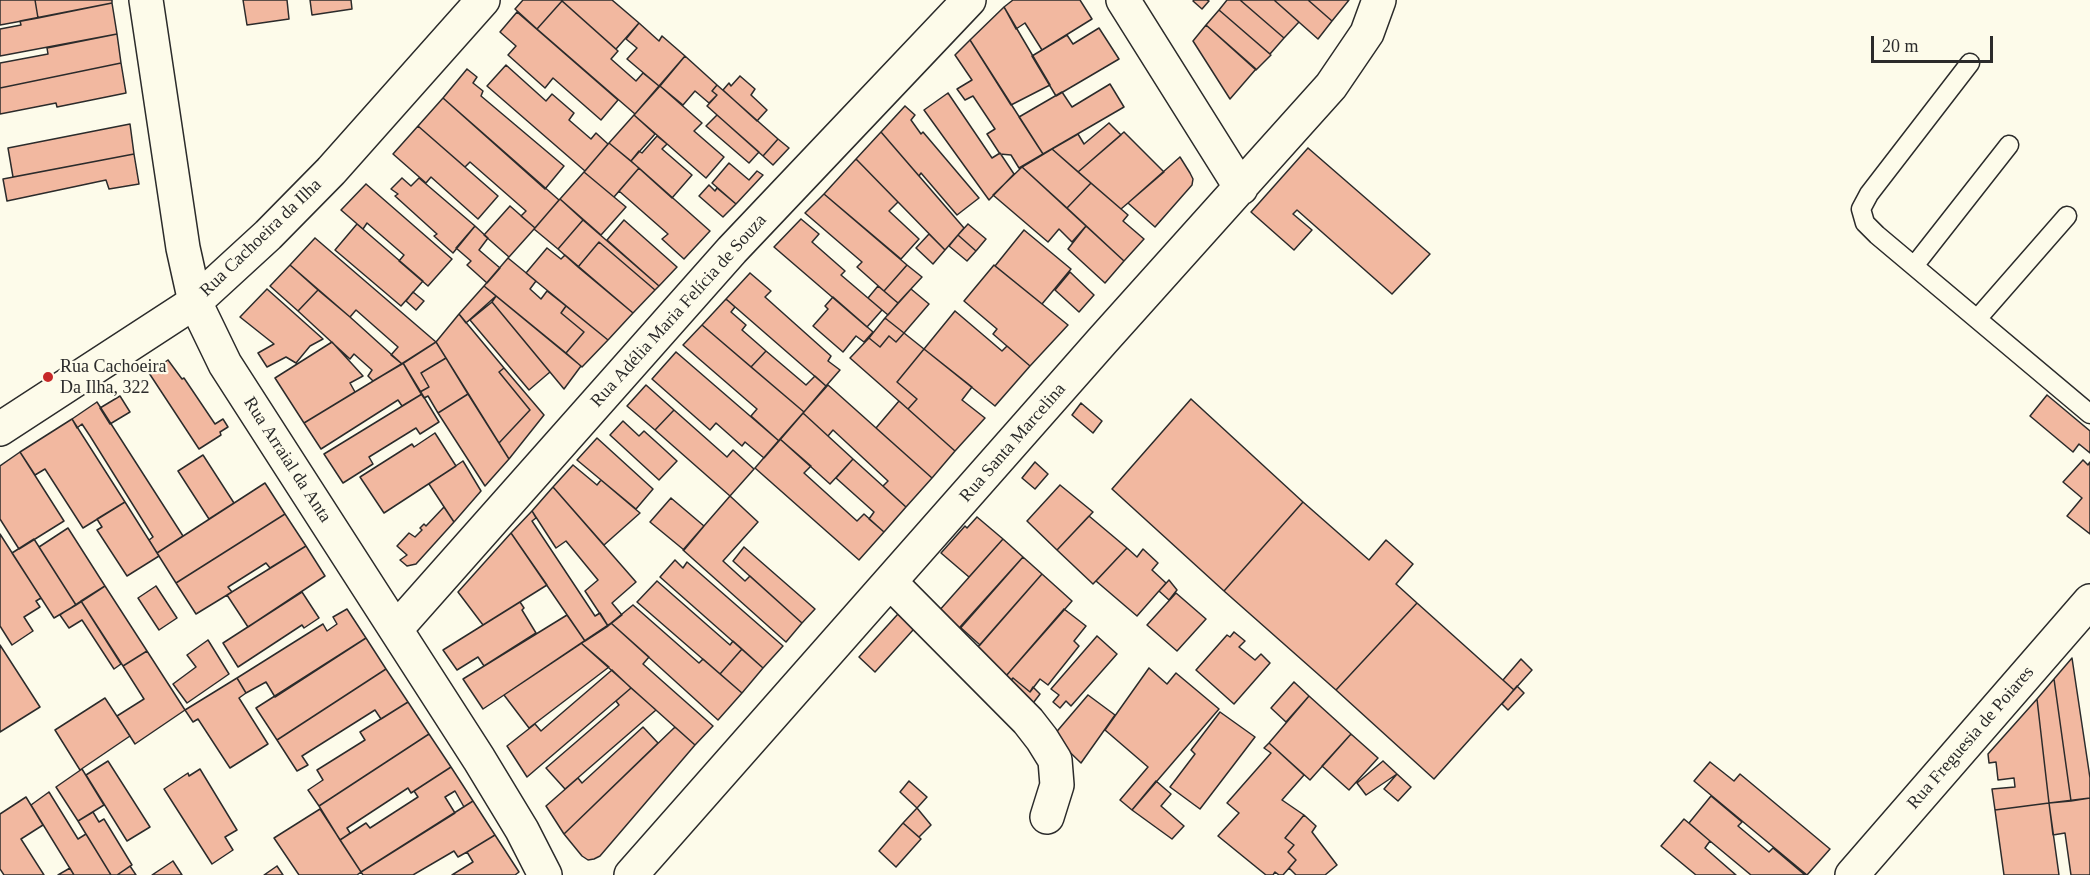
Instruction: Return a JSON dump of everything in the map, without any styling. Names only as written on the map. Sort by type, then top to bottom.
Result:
[{"type":"street","name":"Rua Arraial da Anta","points":[[146,0],[183,249],[195,302],[225,364],[486,769],[545,875]]},
{"type":"street","name":"Rua Cachoeira da Ilha","points":[[0,429],[195,302],[268,235],[331,171],[483,0]]},
{"type":"street","name":"Rua Adélia Maria Felícia de Souza","points":[[396,629],[732,250],[969,0]]},
{"type":"street","points":[[1123,0],[1241,188]]},
{"type":"street","name":"Rua Santa Marcelina","points":[[631,875],[1103,340],[1331,86],[1367,33],[1379,0]]},
{"type":"street","points":[[891,583],[1028,721],[1042,739],[1055,760],[1057,785],[1047,817]]},
{"type":"street","name":"Rua Freguesia de Poiares","points":[[1852,875],[2090,601]]},
{"type":"lane","points":[[1970,63],[1869,194],[1861,209],[1865,223],[2090,414]]},
{"type":"lane","points":[[1914,266],[2009,145]]},
{"type":"lane","points":[[1977,319],[2067,216]]},
{"type":"building","points":[[0,0],[35,0],[38,18],[0,25]]},
{"type":"building","points":[[35,0],[112,0],[112,3],[38,18]]},
{"type":"building","points":[[243,0],[287,0],[289,19],[247,25]]},
{"type":"building","points":[[310,0],[351,0],[352,9],[312,15]]},
{"type":"building","points":[[523,0],[562,1],[537,29],[515,9]]},
{"type":"building","points":[[561,0],[612,0],[639,23],[616,49]]},
{"type":"building","points":[[1013,0],[1080,0],[1092,19],[1042,50],[1025,23],[1016,29],[1004,7]]},
{"type":"building","points":[[1194,0],[1207,0],[1209,1],[1202,9]]},
{"type":"building","points":[[1227,0],[1240,0],[1284,38],[1270,54],[1219,10]]},
{"type":"building","points":[[1240,0],[1274,0],[1299,22],[1284,38]]},
{"type":"building","points":[[1274,0],[1308,0],[1332,21],[1318,39]]},
{"type":"building","points":[[1308,0],[1349,0],[1332,21]]},
{"type":"building","points":[[562,1],[618,51],[611,59],[636,81],[643,73],[659,86],[635,114],[537,29]]},
{"type":"building","points":[[112,3],[117,34],[0,56],[0,29],[21,25],[20,21]]},
{"type":"building","points":[[1004,7],[1050,85],[1011,105],[970,40]]},
{"type":"building","points":[[1219,10],[1271,55],[1256,70],[1206,25]]},
{"type":"building","points":[[517,12],[618,100],[601,120],[553,78],[545,88],[508,55],[516,46],[500,32]]},
{"type":"building","points":[[639,23],[659,41],[662,36],[685,56],[659,86],[627,59],[637,48],[626,39]]},
{"type":"building","points":[[1206,25],[1256,69],[1230,99],[1193,41]]},
{"type":"building","points":[[1099,28],[1119,59],[1056,96],[1032,56],[1067,35],[1073,44]]},
{"type":"building","points":[[117,34],[121,63],[0,88],[0,63],[48,54],[47,48]]},
{"type":"building","points":[[970,40],[1043,154],[1019,168],[1011,155],[1000,154],[987,134],[995,129],[973,96],[965,100],[957,89],[972,80],[955,55]]},
{"type":"building","points":[[685,56],[717,85],[712,91],[717,95],[709,103],[695,91],[683,105],[660,86]]},
{"type":"building","points":[[121,63],[126,93],[57,107],[56,103],[0,114],[0,88]]},
{"type":"building","points":[[506,65],[546,101],[552,94],[574,113],[569,120],[591,139],[596,133],[608,144],[585,171],[487,86]]},
{"type":"building","points":[[467,69],[477,77],[473,83],[483,91],[481,96],[564,166],[545,189],[443,98]]},
{"type":"building","points":[[740,76],[755,89],[751,95],[767,110],[757,121],[723,90],[729,83],[731,86]]},
{"type":"building","points":[[1110,84],[1124,107],[1043,154],[1019,117],[1062,92],[1072,107]]},
{"type":"building","points":[[717,85],[778,139],[763,156],[707,106],[717,95],[712,91]]},
{"type":"building","points":[[660,86],[702,123],[694,131],[724,157],[706,178],[634,115]]},
{"type":"building","points":[[948,93],[992,158],[1000,153],[1014,174],[989,200],[924,110]]},
{"type":"building","points":[[443,98],[559,200],[535,228],[521,216],[526,211],[470,162],[465,167],[418,126]]},
{"type":"building","points":[[905,106],[915,115],[911,120],[921,134],[923,132],[979,198],[957,215],[921,173],[919,176],[881,132]]},
{"type":"building","points":[[634,115],[655,134],[631,161],[609,143]]},
{"type":"building","points":[[717,115],[759,152],[749,163],[706,126]]},
{"type":"building","points":[[1109,123],[1121,135],[1078,172],[1052,149],[1078,134],[1084,144]]},
{"type":"building","points":[[130,124],[134,154],[13,177],[8,148]]},
{"type":"building","points":[[418,126],[498,196],[478,219],[431,177],[426,183],[393,154]]},
{"type":"building","points":[[881,132],[964,228],[945,250],[856,159]]},
{"type":"building","points":[[1124,132],[1164,172],[1121,209],[1078,172]]},
{"type":"building","points":[[657,136],[667,144],[662,149],[692,175],[672,198],[631,161],[639,151],[642,153]]},
{"type":"building","points":[[778,139],[789,148],[773,165],[763,156]]},
{"type":"building","points":[[609,143],[639,168],[614,197],[584,172]]},
{"type":"building","points":[[1308,148],[1430,254],[1392,294],[1297,210],[1293,214],[1312,230],[1294,250],[1251,212]]},
{"type":"building","points":[[1052,149],[1091,183],[1067,208],[1022,167]]},
{"type":"building","points":[[134,154],[139,184],[109,189],[106,180],[7,201],[3,179]]},
{"type":"building","points":[[1180,157],[1193,179],[1192,185],[1155,227],[1128,203]]},
{"type":"building","points":[[856,159],[898,202],[889,211],[919,239],[901,259],[824,194]]},
{"type":"building","points":[[729,163],[749,180],[757,171],[763,175],[736,204],[712,183]]},
{"type":"building","points":[[1022,167],[1086,226],[1072,242],[1059,229],[1048,242],[993,195]]},
{"type":"building","points":[[639,168],[710,231],[684,259],[662,239],[668,234],[619,191]]},
{"type":"building","points":[[584,172],[626,207],[601,235],[560,199]]},
{"type":"building","points":[[402,178],[411,186],[419,178],[475,226],[453,253],[434,236],[437,234],[395,196],[398,194],[391,189]]},
{"type":"building","points":[[1091,183],[1128,215],[1123,221],[1144,239],[1124,261],[1067,208]]},
{"type":"building","points":[[366,184],[452,259],[428,286],[399,261],[404,255],[367,223],[363,229],[341,210]]},
{"type":"building","points":[[709,185],[715,191],[717,188],[736,204],[723,217],[699,196]]},
{"type":"building","points":[[824,194],[907,265],[884,291],[857,267],[862,262],[805,213]]},
{"type":"building","points":[[560,199],[583,220],[558,249],[534,229]]},
{"type":"building","points":[[510,206],[535,228],[509,257],[484,235]]},
{"type":"building","points":[[801,219],[819,234],[812,242],[845,271],[841,275],[882,310],[867,327],[774,247]]},
{"type":"building","points":[[583,220],[659,286],[655,290],[599,242],[578,267],[558,249]]},
{"type":"building","points":[[624,220],[677,267],[659,286],[607,240]]},
{"type":"building","points":[[357,224],[423,281],[401,306],[335,250]]},
{"type":"building","points":[[968,224],[986,239],[976,251],[958,235]]},
{"type":"building","points":[[475,226],[488,238],[479,250],[500,268],[487,283],[467,265],[471,261],[456,248]]},
{"type":"building","points":[[1086,226],[1124,261],[1105,283],[1068,249]]},
{"type":"building","points":[[1024,230],[1071,269],[1042,304],[995,266]]},
{"type":"building","points":[[929,234],[945,250],[933,264],[916,248]]},
{"type":"building","points":[[958,235],[976,251],[967,261],[949,246]]},
{"type":"building","points":[[315,238],[436,342],[402,364],[391,355],[398,347],[356,310],[350,317],[290,265]]},
{"type":"building","points":[[599,242],[655,290],[633,313],[578,267]]},
{"type":"building","points":[[547,248],[561,259],[565,255],[633,313],[608,340],[526,273]]},
{"type":"building","points":[[508,258],[536,281],[530,289],[541,299],[547,291],[566,306],[561,313],[584,332],[566,353],[484,286]]},
{"type":"building","points":[[290,265],[318,290],[298,311],[270,286]]},
{"type":"building","points":[[907,265],[922,277],[898,303],[884,291]]},
{"type":"building","points":[[994,265],[1068,325],[1030,366],[993,334],[997,329],[964,301]]},
{"type":"building","points":[[1070,272],[1094,295],[1079,312],[1055,290]]},
{"type":"building","points":[[750,273],[771,291],[765,297],[831,356],[828,361],[840,370],[826,386],[726,299]]},
{"type":"building","points":[[484,286],[496,296],[466,323],[459,314]]},
{"type":"building","points":[[878,286],[898,303],[888,315],[868,298]]},
{"type":"building","points":[[267,289],[323,339],[310,346],[296,363],[286,357],[267,367],[258,353],[274,344],[240,317]]},
{"type":"building","points":[[911,289],[929,304],[904,333],[885,318]]},
{"type":"building","points":[[318,290],[402,364],[373,381],[368,376],[372,370],[354,354],[350,359],[298,311]]},
{"type":"building","points":[[413,292],[424,301],[416,310],[406,301]]},
{"type":"building","points":[[496,296],[581,366],[564,389],[492,302]]},
{"type":"building","points":[[833,297],[873,332],[864,342],[856,336],[843,352],[813,326],[828,309],[825,306]]},
{"type":"building","points":[[726,299],[735,307],[731,312],[746,325],[742,330],[766,351],[751,367],[702,325]]},
{"type":"building","points":[[492,302],[550,372],[529,390],[470,320]]},
{"type":"building","points":[[566,306],[608,340],[582,367],[566,353],[584,332],[561,313]]},
{"type":"building","points":[[955,311],[1002,351],[1007,346],[1030,366],[995,406],[924,349]]},
{"type":"building","points":[[459,314],[504,368],[499,372],[530,410],[499,443],[436,342]]},
{"type":"building","points":[[885,318],[904,333],[896,342],[889,336],[880,347],[869,338]]},
{"type":"building","points":[[702,325],[804,412],[779,441],[751,416],[757,409],[683,345]]},
{"type":"building","points":[[904,333],[924,349],[897,382],[917,399],[908,409],[850,358],[869,338],[880,347],[889,336],[896,342]]},
{"type":"building","points":[[332,342],[363,376],[350,383],[355,392],[304,423],[275,378]]},
{"type":"building","points":[[436,342],[446,358],[421,373],[429,387],[420,392],[403,363]]},
{"type":"building","points":[[924,349],[972,387],[962,400],[985,418],[955,451],[908,409],[917,399],[897,382]]},
{"type":"building","points":[[766,351],[806,385],[815,376],[826,386],[804,412],[751,367]]},
{"type":"building","points":[[676,352],[779,441],[764,458],[745,442],[742,446],[716,423],[710,430],[652,379]]},
{"type":"building","points":[[446,358],[468,394],[438,413],[428,396],[424,398],[420,392],[429,387],[421,373]]},
{"type":"building","points":[[168,360],[182,379],[184,378],[215,424],[223,419],[228,427],[220,432],[221,435],[199,449],[149,373]]},
{"type":"building","points":[[403,363],[422,394],[402,406],[398,400],[321,449],[304,423]]},
{"type":"building","points":[[504,368],[544,415],[509,459],[499,443],[530,410],[499,372]]},
{"type":"building","points":[[646,385],[674,410],[655,430],[627,406]]},
{"type":"building","points":[[828,385],[932,478],[906,507],[883,486],[888,481],[833,430],[828,436],[803,413]]},
{"type":"building","points":[[422,394],[439,422],[420,434],[416,428],[369,457],[373,464],[343,483],[324,454]]},
{"type":"building","points":[[468,394],[509,459],[485,486],[438,413]]},
{"type":"building","points":[[2047,395],[2090,431],[2090,453],[2079,444],[2073,452],[2030,416]]},
{"type":"building","points":[[120,396],[130,412],[110,424],[100,408]]},
{"type":"building","points":[[1191,399],[1303,502],[1224,591],[1112,489]]},
{"type":"building","points":[[899,401],[955,451],[932,478],[876,428]]},
{"type":"building","points":[[97,402],[183,536],[157,553],[149,540],[153,537],[90,436],[82,424],[77,428],[72,419]]},
{"type":"building","points":[[1081,403],[1102,421],[1093,433],[1072,415]]},
{"type":"building","points":[[674,410],[727,457],[733,450],[754,469],[730,496],[655,430]]},
{"type":"building","points":[[803,413],[853,459],[830,484],[780,439]]},
{"type":"building","points":[[72,419],[125,502],[83,528],[45,469],[35,475],[20,452]]},
{"type":"building","points":[[623,421],[639,436],[644,431],[677,461],[659,480],[610,435]]},
{"type":"building","points":[[435,433],[456,466],[384,513],[360,477],[412,444],[414,447]]},
{"type":"building","points":[[597,438],[653,489],[636,509],[577,460]]},
{"type":"building","points":[[780,439],[811,466],[804,473],[857,521],[864,514],[884,532],[859,560],[755,468]]},
{"type":"building","points":[[20,452],[64,521],[19,549],[0,519],[0,466]]},
{"type":"building","points":[[203,455],[234,503],[209,519],[178,471]]},
{"type":"building","points":[[853,459],[906,507],[884,532],[869,519],[874,512],[836,478]]},
{"type":"building","points":[[2083,460],[2088,465],[2090,462],[2090,534],[2067,516],[2082,498],[2063,482]]},
{"type":"building","points":[[463,461],[481,491],[454,522],[429,484]]},
{"type":"building","points":[[1035,462],[1048,474],[1035,489],[1022,478]]},
{"type":"building","points":[[573,465],[597,485],[601,480],[640,513],[604,545],[553,487]]},
{"type":"building","points":[[265,483],[285,514],[176,583],[157,553]]},
{"type":"building","points":[[1060,485],[1093,512],[1057,550],[1027,521]]},
{"type":"building","points":[[553,487],[636,582],[612,603],[622,615],[608,626],[585,591],[598,580],[566,541],[556,548],[532,511]]},
{"type":"building","points":[[730,496],[758,522],[723,561],[745,581],[750,576],[802,623],[786,642],[683,550]]},
{"type":"building","points":[[671,498],[704,526],[684,550],[650,522]]},
{"type":"building","points":[[125,502],[159,556],[127,576],[97,530],[102,527],[97,519]]},
{"type":"building","points":[[1303,502],[1369,560],[1386,540],[1413,564],[1396,584],[1417,603],[1336,690],[1224,591]]},
{"type":"building","points":[[444,507],[454,522],[416,564],[407,566],[400,560],[407,555],[397,546],[409,533],[415,537],[422,530],[420,528],[424,524],[426,526]]},
{"type":"building","points":[[532,511],[536,518],[532,521],[595,616],[600,613],[608,626],[585,641],[511,533]]},
{"type":"building","points":[[285,514],[306,546],[270,568],[266,563],[228,587],[232,592],[196,614],[176,583]]},
{"type":"building","points":[[1089,516],[1127,548],[1093,584],[1057,550]]},
{"type":"building","points":[[977,517],[1003,539],[969,577],[941,553],[965,526],[967,528]]},
{"type":"building","points":[[68,528],[105,586],[76,605],[39,547]]},
{"type":"building","points":[[511,533],[547,585],[483,625],[458,592]]},
{"type":"building","points":[[0,534],[41,598],[36,601],[40,607],[24,617],[33,631],[12,645],[0,626]]},
{"type":"building","points":[[34,539],[76,605],[54,618],[12,553]]},
{"type":"building","points":[[1003,539],[1023,557],[950,640],[930,621]]},
{"type":"building","points":[[306,546],[325,576],[248,627],[227,595]]},
{"type":"building","points":[[744,547],[815,609],[802,623],[733,561]]},
{"type":"building","points":[[1127,548],[1137,557],[1143,549],[1158,563],[1152,570],[1166,583],[1137,616],[1096,581]]},
{"type":"building","points":[[1023,557],[1042,574],[980,645],[960,627]]},
{"type":"building","points":[[675,560],[683,568],[687,562],[783,646],[763,668],[660,577]]},
{"type":"building","points":[[1042,574],[1072,601],[998,685],[969,657]]},
{"type":"building","points":[[1169,580],[1177,590],[1169,600],[1159,591]]},
{"type":"building","points":[[657,581],[730,645],[733,641],[742,649],[720,674],[637,602]]},
{"type":"building","points":[[105,586],[147,651],[123,666],[81,601]]},
{"type":"building","points":[[156,586],[177,618],[159,630],[138,598]]},
{"type":"building","points":[[302,592],[319,618],[304,628],[302,625],[238,667],[223,643]]},
{"type":"building","points":[[1176,593],[1206,619],[1177,651],[1147,625]]},
{"type":"building","points":[[81,601],[121,664],[114,669],[82,620],[69,628],[60,615]]},
{"type":"building","points":[[520,602],[524,608],[522,610],[536,633],[484,666],[478,657],[457,670],[443,650]]},
{"type":"building","points":[[1417,603],[1514,690],[1434,779],[1336,690]]},
{"type":"building","points":[[907,604],[923,619],[875,672],[859,657]]},
{"type":"building","points":[[633,605],[699,663],[703,659],[742,693],[718,720],[611,623]]},
{"type":"building","points":[[347,609],[366,638],[275,697],[266,682],[246,693],[237,678],[323,624],[327,631],[337,624],[333,617]]},
{"type":"building","points":[[1064,609],[1086,626],[1074,641],[1079,646],[1048,685],[1040,679],[1030,692],[1013,678],[1011,680],[1006,676]]},
{"type":"building","points":[[567,615],[585,641],[483,709],[463,679]]},
{"type":"building","points":[[611,623],[649,657],[643,664],[713,726],[695,745],[581,643]]},
{"type":"building","points":[[1234,632],[1245,641],[1239,647],[1255,660],[1261,654],[1270,663],[1234,704],[1196,670],[1227,635],[1230,637]]},
{"type":"building","points":[[1097,636],[1117,654],[1071,706],[1066,701],[1060,708],[1053,702],[1059,695],[1051,689]]},
{"type":"building","points":[[366,638],[386,669],[277,740],[256,708]]},
{"type":"building","points":[[208,640],[229,674],[187,703],[173,684],[196,667],[187,655]]},
{"type":"building","points":[[581,643],[609,667],[529,728],[504,695]]},
{"type":"building","points":[[0,645],[40,707],[0,732]]},
{"type":"building","points":[[742,649],[763,668],[742,693],[720,674]]},
{"type":"building","points":[[147,651],[185,710],[135,744],[117,716],[144,699],[123,666]]},
{"type":"building","points":[[2072,658],[2090,778],[2090,798],[2071,801],[2054,679]]},
{"type":"building","points":[[1521,659],[1532,670],[1514,690],[1503,680]]},
{"type":"building","points":[[1149,668],[1167,684],[1176,673],[1219,709],[1132,810],[1120,800],[1148,767],[1105,730]]},
{"type":"building","points":[[386,669],[408,702],[381,719],[375,710],[302,756],[308,765],[297,771],[277,740]]},
{"type":"building","points":[[612,670],[631,688],[527,777],[507,746],[535,724],[541,731]]},
{"type":"building","points":[[237,678],[246,693],[239,698],[268,744],[230,768],[198,719],[193,722],[185,710]]},
{"type":"building","points":[[1013,678],[1030,692],[1033,687],[1040,694],[1027,711],[1003,690]]},
{"type":"building","points":[[2054,679],[2071,801],[2049,803],[2037,699]]},
{"type":"building","points":[[1294,682],[1309,696],[1286,722],[1271,708]]},
{"type":"building","points":[[1517,686],[1524,693],[1508,710],[1502,704]]},
{"type":"building","points":[[631,688],[656,710],[565,789],[546,768],[619,705],[616,701]]},
{"type":"building","points":[[1088,695],[1115,715],[1081,763],[1053,736]]},
{"type":"building","points":[[1309,696],[1351,734],[1310,780],[1269,743]]},
{"type":"building","points":[[105,698],[130,736],[80,770],[55,730]]},
{"type":"building","points":[[2037,699],[2049,803],[1995,810],[1992,789],[2015,787],[2014,778],[1998,780],[1996,762],[1989,763],[1988,754]]},
{"type":"building","points":[[408,702],[429,734],[319,806],[308,790],[323,780],[317,770],[365,740],[360,732]]},
{"type":"building","points":[[1220,712],[1255,737],[1200,809],[1170,787],[1195,754],[1191,750]]},
{"type":"building","points":[[643,727],[658,743],[564,834],[546,806],[578,778],[582,783]]},
{"type":"building","points":[[675,727],[695,745],[600,856],[588,860],[582,856],[564,834]]},
{"type":"building","points":[[429,734],[451,767],[411,793],[408,788],[347,828],[350,833],[340,840],[319,806]]},
{"type":"building","points":[[1351,734],[1378,758],[1349,790],[1322,766]]},
{"type":"building","points":[[1269,743],[1304,775],[1282,800],[1304,815],[1285,838],[1294,845],[1288,852],[1296,860],[1283,875],[1275,872],[1273,875],[1266,875],[1218,836],[1239,813],[1227,803],[1271,753],[1264,748]]},
{"type":"building","points":[[108,761],[150,827],[127,841],[86,775]]},
{"type":"building","points":[[1383,761],[1397,774],[1366,795],[1357,783]]},
{"type":"building","points":[[1710,762],[1734,781],[1740,774],[1830,849],[1807,875],[1694,781]]},
{"type":"building","points":[[451,767],[473,801],[464,807],[455,791],[445,797],[455,813],[361,872],[340,840],[366,823],[370,828],[418,797],[414,791]]},
{"type":"building","points":[[82,769],[104,805],[78,821],[56,787]]},
{"type":"building","points":[[200,769],[237,830],[225,837],[233,850],[212,864],[164,789],[188,773],[189,776]]},
{"type":"building","points":[[1397,774],[1411,787],[1398,801],[1384,789]]},
{"type":"building","points":[[909,781],[927,797],[917,808],[900,792]]},
{"type":"building","points":[[1156,781],[1171,794],[1161,806],[1184,826],[1172,839],[1132,810]]},
{"type":"building","points":[[49,792],[78,839],[86,834],[111,875],[74,875],[31,805]]},
{"type":"building","points":[[1711,796],[1742,822],[1738,826],[1769,852],[1773,848],[1805,875],[1751,875],[1710,841],[1689,823]]},
{"type":"building","points":[[26,797],[43,825],[21,839],[44,875],[4,875],[0,869],[0,814]]},
{"type":"building","points":[[2090,798],[2090,875],[2071,875],[2065,833],[2053,835],[2049,803]]},
{"type":"building","points":[[473,801],[495,835],[458,857],[454,851],[413,875],[363,875],[361,872]]},
{"type":"building","points":[[2049,803],[2059,875],[2004,875],[1995,810]]},
{"type":"building","points":[[917,808],[931,825],[919,837],[903,823]]},
{"type":"building","points":[[320,809],[361,872],[357,875],[299,875],[274,838]]},
{"type":"building","points":[[93,812],[99,822],[104,819],[132,865],[117,875],[111,875],[78,821]]},
{"type":"building","points":[[1304,815],[1316,826],[1312,832],[1337,865],[1325,875],[1296,875],[1289,868],[1296,860],[1288,852],[1294,845],[1285,838]]},
{"type":"building","points":[[1684,819],[1710,841],[1705,848],[1736,875],[1696,875],[1661,846]]},
{"type":"building","points":[[903,823],[921,839],[896,867],[879,851]]},
{"type":"building","points":[[495,835],[519,872],[515,875],[452,875],[473,862],[467,852]]},
{"type":"building","points":[[173,861],[182,875],[152,875]]},
{"type":"building","points":[[130,866],[136,875],[117,875]]},
{"type":"building","points":[[277,866],[283,875],[264,875]]},
{"type":"building","points":[[70,868],[74,875],[58,875]]},
{"type":"place","name":"Rua Cachoeira Da Ilha, 322","points":[[48,377]]}]
